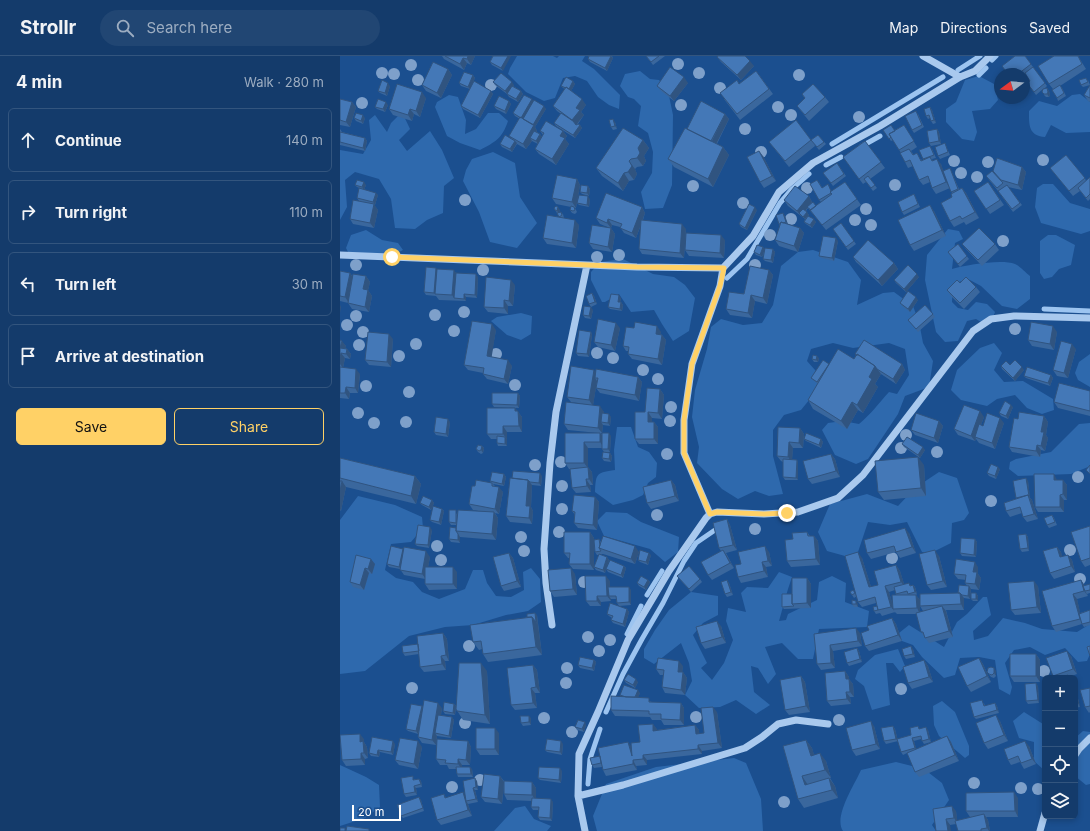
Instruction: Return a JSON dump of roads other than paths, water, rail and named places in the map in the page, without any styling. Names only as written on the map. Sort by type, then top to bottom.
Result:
[{"type":"street","points":[[923,56],[960,77]]},
{"type":"street","points":[[710,514],[684,453],[684,420],[692,364],[720,286],[724,268],[753,236],[779,192],[813,163],[880,126],[960,77],[975,71],[990,56]]},
{"type":"street","points":[[340,255],[637,267],[724,268]]},
{"type":"street","points":[[552,626],[546,583],[544,549],[550,463],[556,412],[587,265]]},
{"type":"street","points":[[585,831],[578,796],[579,754],[628,640],[669,571],[706,518],[710,514],[717,512],[764,514],[798,512],[838,498],[863,474],[973,331],[991,319],[1014,316],[1090,318]]},
{"type":"street","points":[[578,796],[623,785],[745,748],[778,724],[796,720],[828,724]]},
{"type":"street","points":[[1078,750],[1090,738]]},
{"type":"street","points":[[1040,831],[1043,819]]},
{"type":"waterway","points":[[958,70],[980,56]]},
{"type":"waterway","points":[[992,60],[996,56]]},
{"type":"waterway","points":[[979,75],[986,68]]},
{"type":"waterway","points":[[832,144],[943,77]]},
{"type":"waterway","points":[[862,146],[880,136]]},
{"type":"waterway","points":[[826,165],[841,157]]},
{"type":"waterway","points":[[727,278],[747,259],[780,203],[792,189],[809,174]]},
{"type":"waterway","points":[[1044,309],[1090,311]]},
{"type":"waterway","points":[[606,712],[623,674],[663,603],[684,561],[696,543],[715,530]]},
{"type":"waterway","points":[[647,595],[662,571]]},
{"type":"waterway","points":[[627,634],[641,606]]},
{"type":"waterway","points":[[588,784],[590,759],[600,729]]}]
